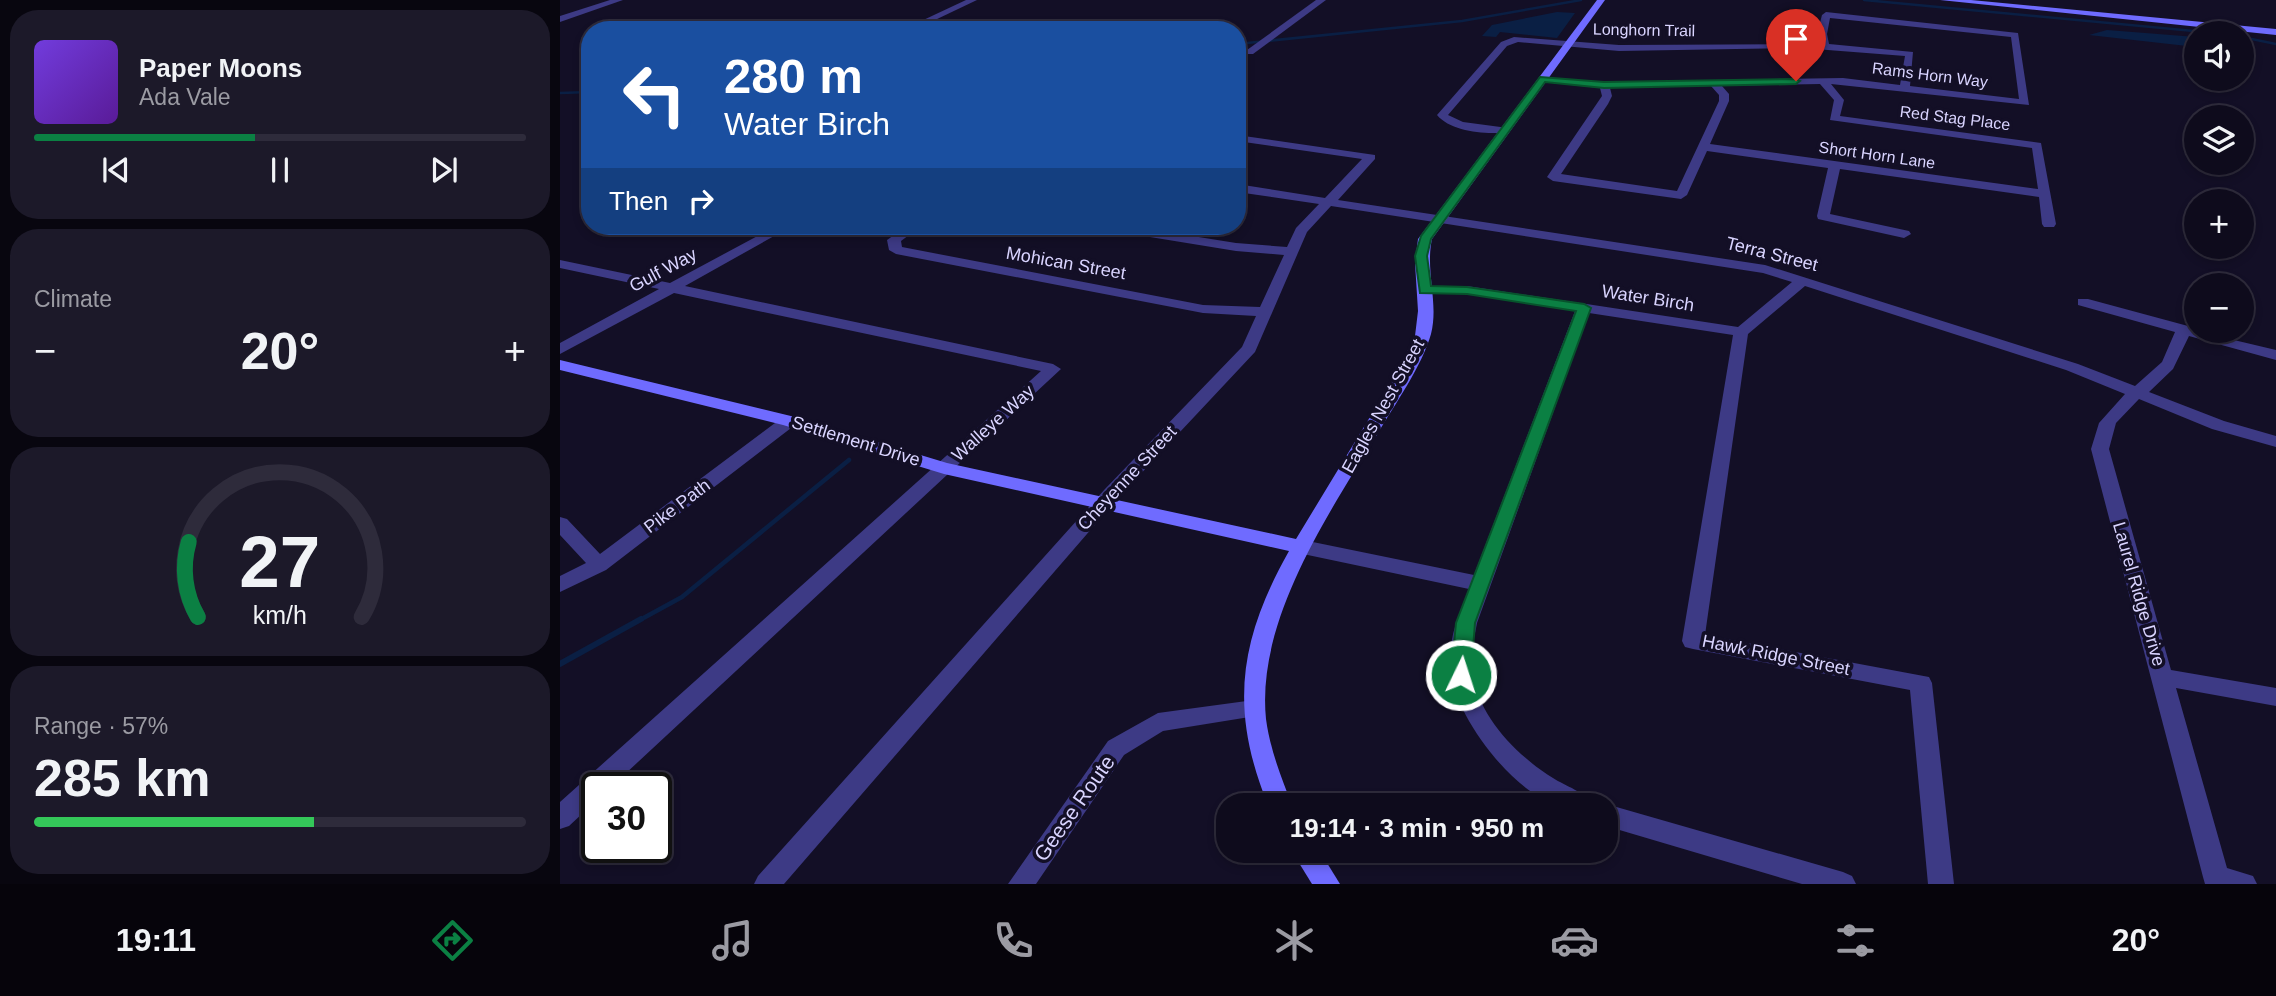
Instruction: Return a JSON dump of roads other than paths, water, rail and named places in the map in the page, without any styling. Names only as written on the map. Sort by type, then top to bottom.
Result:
[{"type":"street","points":[[560,19],[619,0]]},
{"type":"street","points":[[926,21],[973,0]]},
{"type":"street","points":[[1250,52],[1322,0]]},
{"type":"street","points":[[1944,0],[2034,4],[2276,32]]},
{"type":"street","name":"Eagles Nest Street","points":[[1275,793],[1263,760],[1254,709],[1255,672],[1262,635],[1278,595],[1418,346],[1426,321],[1423,247],[1439,217],[1599,2]]},
{"type":"street","name":"Rams Horn Way","points":[[1543,79],[1604,85],[1823,81],[2025,103],[2015,35],[1826,15],[1822,34],[1825,46]]},
{"type":"street","name":"Longhorn Trail","points":[[1504,130],[1457,124],[1442,116],[1506,42],[1522,39],[1626,48],[1825,46],[1910,54],[1905,88]]},
{"type":"street","name":"Red Stag Place","points":[[1823,81],[1839,100],[1834,118],[2036,145],[2049,224]]},
{"type":"street","points":[[1604,85],[1607,96],[1603,104],[1553,177],[1681,195],[1724,101],[1724,94],[1714,83]]},
{"type":"street","name":"Cheyenne Street","points":[[767,884],[1103,503],[1249,349],[1305,225],[1371,157],[1246,139]]},
{"type":"street","name":"Short Horn Lane","points":[[1705,147],[2044,194]]},
{"type":"street","points":[[1835,165],[1823,216],[1904,234]]},
{"type":"street","name":"Terra Street","points":[[1246,189],[1715,259],[1804,280],[2072,367],[2218,425],[2276,442]]},
{"type":"street","name":"Gulf Way","points":[[560,349],[768,235]]},
{"type":"street","name":"Mohican Street","points":[[902,235],[894,240],[896,250],[1203,309],[1265,312]]},
{"type":"street","points":[[1162,235],[1236,247],[1292,251]]},
{"type":"street","name":"Walleye Way","points":[[560,264],[1053,369],[560,818]]},
{"type":"street","points":[[1741,332],[1804,280]]},
{"type":"street","name":"Water Birch","points":[[1425,290],[1467,290],[1741,332]]},
{"type":"street","points":[[2083,302],[2276,355]]},
{"type":"street","points":[[1556,793],[1515,762],[1494,740],[1469,700],[1461,675],[1461,656],[1466,623],[1584,308]]},
{"type":"street","name":"Laurel Ridge Drive","points":[[2183,329],[2166,368],[2135,393],[2106,423],[2100,449],[2217,881]]},
{"type":"street","name":"Hawk Ridge Street","points":[[1741,332],[1693,641],[1921,683],[1941,884]]},
{"type":"street","name":"Settlement Drive","points":[[560,365],[789,421],[944,468],[1481,584]]},
{"type":"street","name":"Pike Path","points":[[560,585],[598,565],[789,421]]},
{"type":"street","points":[[560,523],[598,565]]},
{"type":"street","points":[[2162,677],[2276,697]]},
{"type":"street","name":"Geese Route","points":[[1021,884],[1116,748],[1158,722],[1254,709]]},
{"type":"street","points":[[1618,818],[1843,884]]},
{"type":"street","points":[[1313,863],[1327,884]]},
{"type":"street","points":[[2217,881],[2244,884]]},
{"type":"water","points":[[1557,12],[1575,13],[1557,38],[1500,32],[1496,37],[1482,36],[1492,25]]},
{"type":"water","points":[[2107,30],[2184,36],[2184,46],[2089,35]]},
{"type":"waterway","points":[[1246,43],[1462,21],[1581,0]]},
{"type":"waterway","points":[[1864,0],[2184,30]]},
{"type":"waterway","points":[[2254,39],[2276,44]]},
{"type":"waterway","points":[[560,93],[581,92]]},
{"type":"waterway","points":[[638,621],[682,597],[849,460]]},
{"type":"waterway","points":[[560,664],[641,619]]}]
